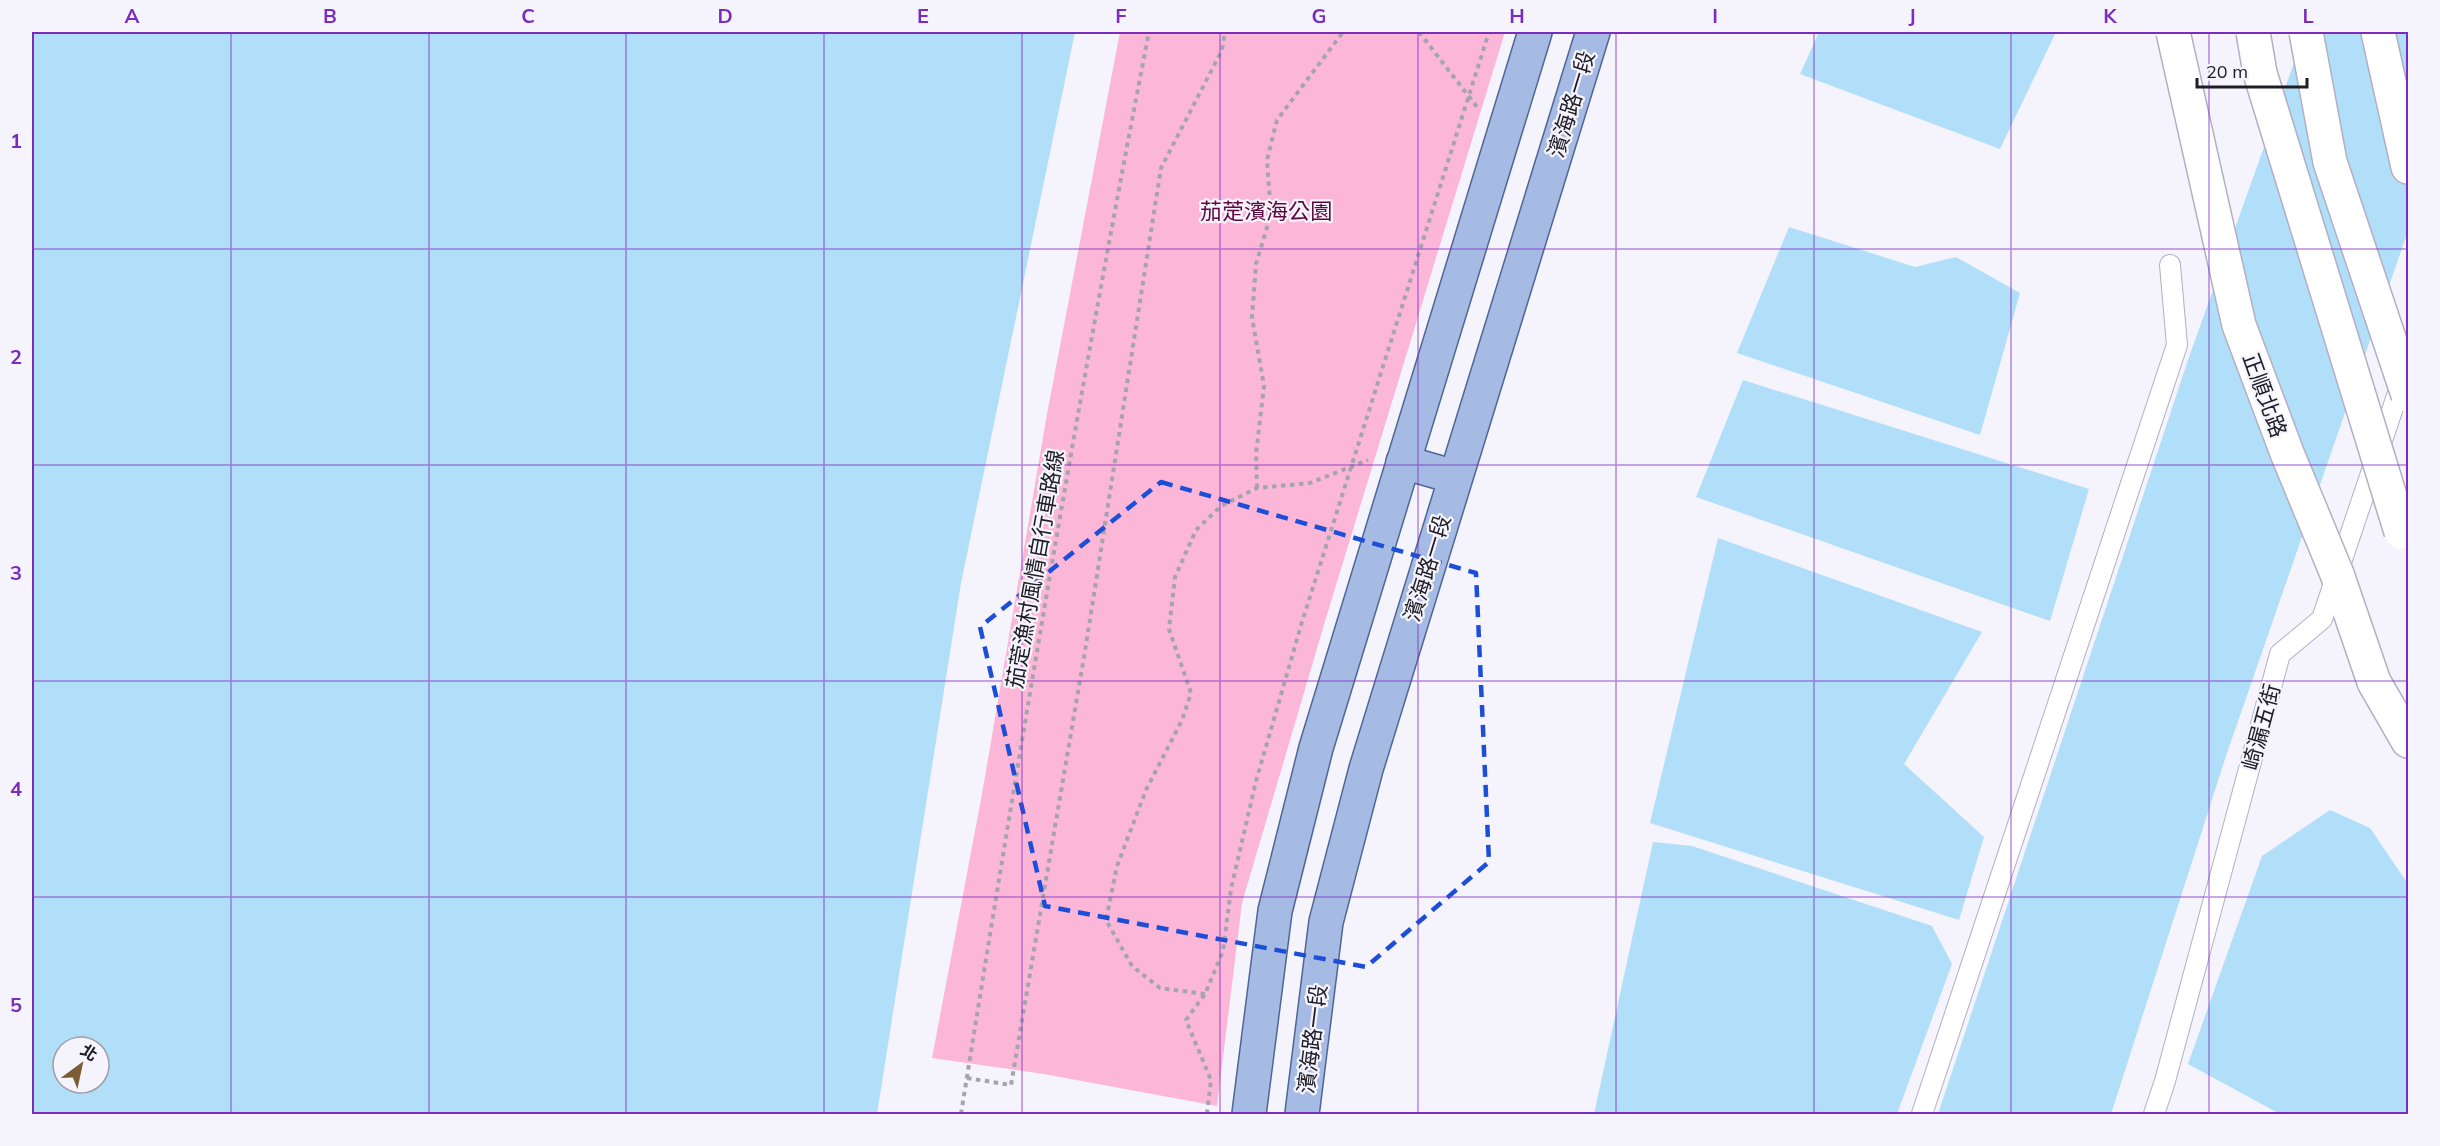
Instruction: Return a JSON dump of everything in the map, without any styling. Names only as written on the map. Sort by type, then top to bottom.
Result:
[{"type":"main road","points":[[1249,1114],[1275,911],[1316,748],[1535,32]]},
{"type":"main road","name":"濱海路一段","points":[[1302,1114],[1326,922],[1366,769],[1593,32]]},
{"type":"main road","points":[[1407,449],[1455,477]]},
{"type":"street","name":"正順北路","points":[[2173,32],[2239,325],[2287,453],[2337,574],[2374,682],[2409,741]]},
{"type":"street","points":[[2253,32],[2260,73],[2405,539]]},
{"type":"street","points":[[2306,32],[2330,162],[2409,395]]},
{"type":"street","points":[[2378,32],[2409,167]]},
{"type":"lane","points":[[1922,1114],[2177,345],[2170,265]]},
{"type":"lane","name":"崎漏五街","points":[[2154,1114],[2165,1081],[2280,654],[2322,618],[2409,362]]},
{"type":"path","name":"茄萣漁村風情自行車路線","points":[[961,1114],[1024,725],[1111,227],[1149,32]]},
{"type":"path","points":[[967,1077],[1011,1085],[1086,645],[1161,168],[1222,50],[1225,32]]},
{"type":"path","points":[[1257,488],[1256,454],[1264,386],[1252,317],[1256,264],[1271,214],[1267,160],[1276,120],[1343,32]]},
{"type":"path","points":[[1419,32],[1468,98],[1504,134]]},
{"type":"path","points":[[1207,1114],[1211,1080],[1186,1020],[1205,994],[1223,951],[1232,890],[1256,782],[1302,622],[1489,32]]},
{"type":"path","points":[[1205,994],[1160,988],[1132,966],[1106,920],[1116,866],[1146,790],[1182,720],[1191,693],[1169,629],[1175,577],[1196,530],[1221,506],[1257,488],[1310,483],[1407,449]]},
{"type":"highlighted area","points":[[1161,482],[1476,573],[1489,862],[1366,967],[1045,906],[980,627]]},
{"type":"green space","name":"茄萣濱海公園","points":[[1120,32],[1505,32],[1326,618],[1242,903],[1217,1106],[1044,1074],[932,1058],[982,794],[1047,414]]},
{"type":"water","points":[[32,32],[1075,32],[961,583],[877,1114],[32,1114]]},
{"type":"water","points":[[1819,32],[2056,32],[2000,149],[1800,74]]},
{"type":"water","points":[[2305,32],[2408,32],[2408,231],[2226,756],[2111,1114],[1938,1114],[2188,360]]},
{"type":"water","points":[[1789,227],[1915,267],[1956,257],[2020,293],[1980,435],[1737,353]]},
{"type":"water","points":[[1743,380],[2089,489],[2050,621],[1696,497]]},
{"type":"water","points":[[1718,538],[1982,632],[1904,764],[1984,837],[1959,920],[1650,823]]},
{"type":"water","points":[[2330,810],[2370,828],[2408,884],[2408,1114],[2280,1114],[2188,1064],[2262,856]]},
{"type":"water","points":[[1653,842],[1692,846],[1932,926],[1952,964],[1897,1114],[1594,1114]]}]
